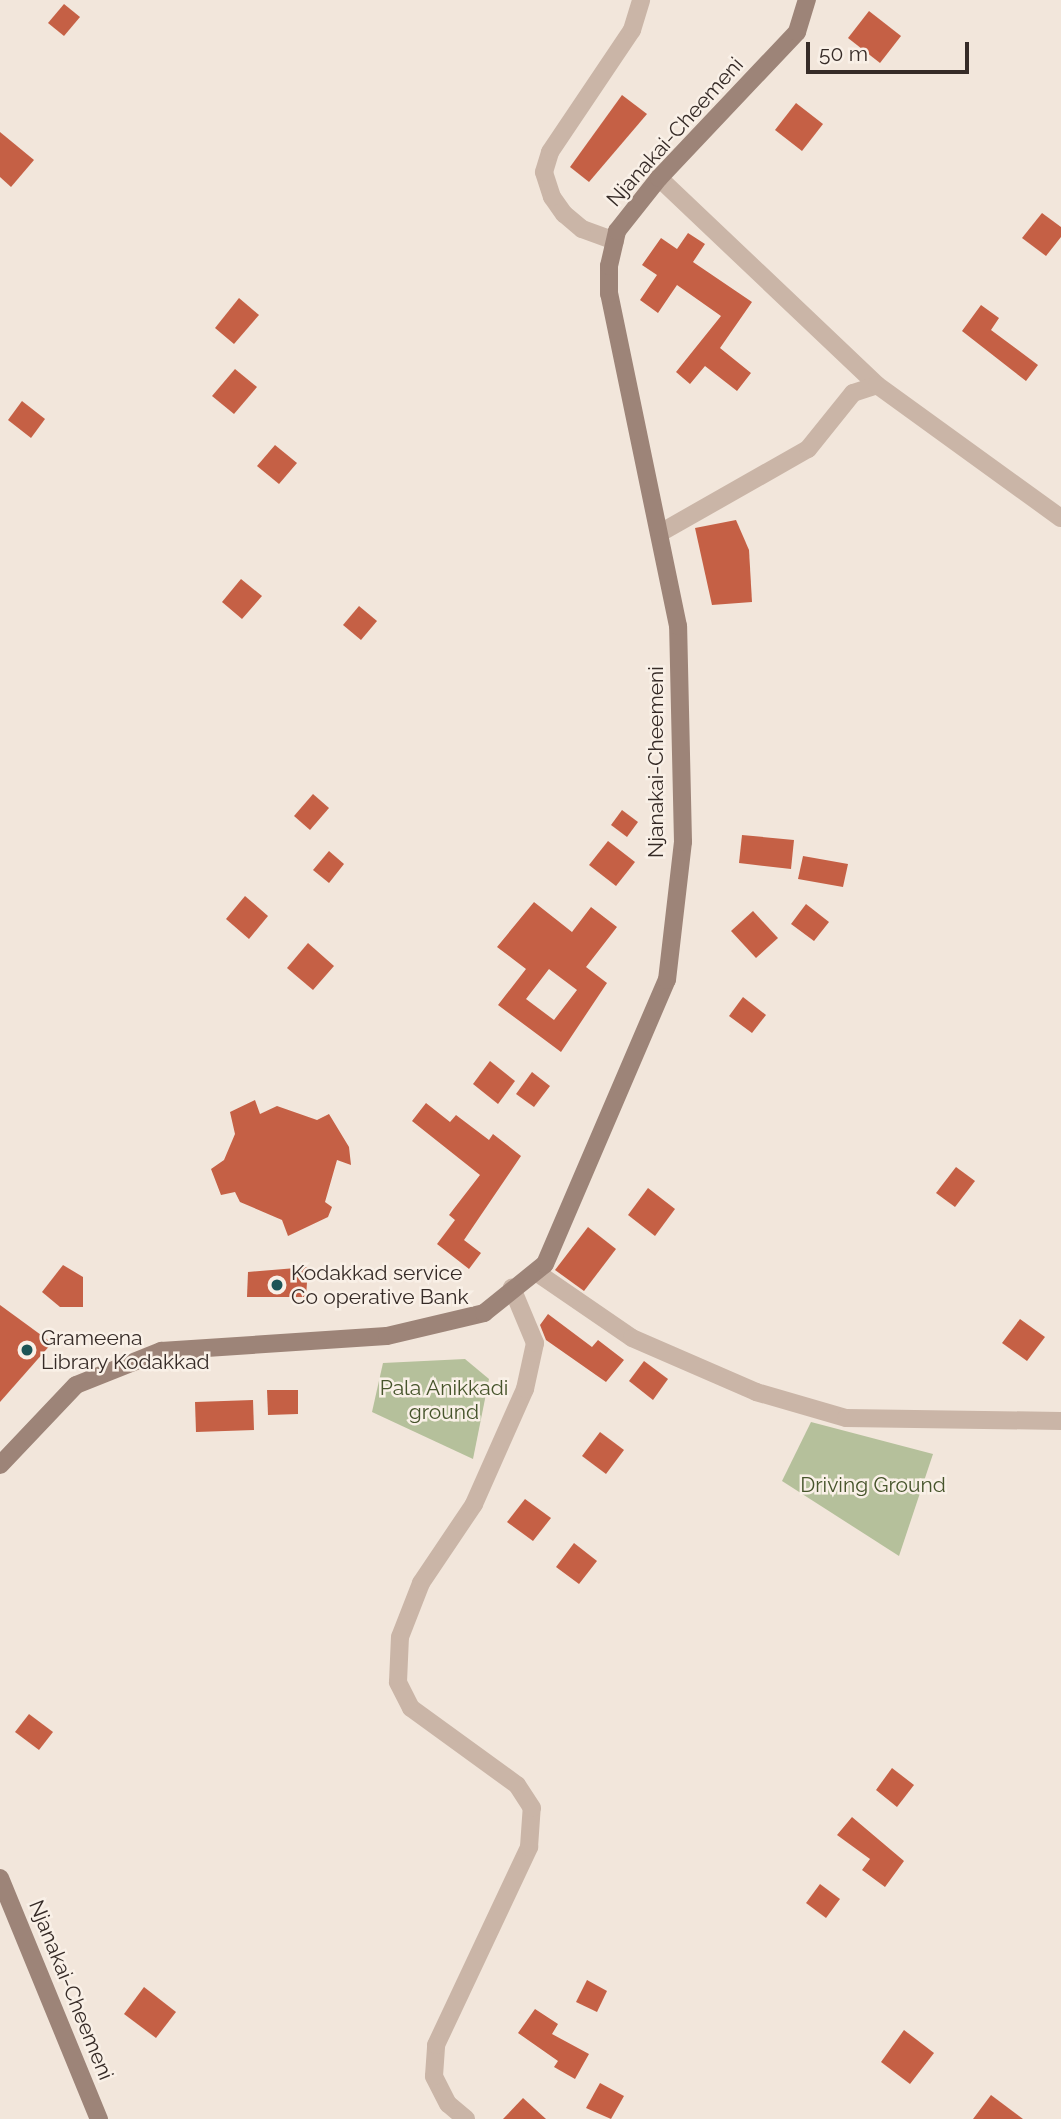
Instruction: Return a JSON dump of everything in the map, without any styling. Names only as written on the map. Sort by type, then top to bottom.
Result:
[{"type":"main road","name":"Njanakai-Cheemeni","points":[[0,1465],[76,1385],[161,1351],[387,1336],[484,1313],[545,1264],[667,980],[683,842],[678,626],[609,294],[617,231],[659,177],[797,32],[807,0]]},
{"type":"main road","name":"Njanakai-Cheemeni","points":[[0,1878],[99,2119]]},
{"type":"street","points":[[615,241],[582,229],[564,214],[552,197],[544,172],[550,152],[632,30],[641,0]]},
{"type":"street","points":[[659,177],[877,385],[1061,518]]},
{"type":"street","points":[[660,533],[808,449],[853,393],[877,385]]},
{"type":"street","points":[[536,1272],[632,1338],[756,1392],[846,1418],[1061,1421]]},
{"type":"street","points":[[466,2119],[448,2104],[434,2076],[436,2045],[529,1847],[532,1808],[517,1785],[411,1708],[398,1682],[400,1637],[421,1583],[474,1504],[525,1390],[535,1343],[512,1288]]},
{"type":"green space","name":"Pala Anikkadi ground","points":[[465,1359],[489,1379],[473,1459],[372,1412],[383,1363]]},
{"type":"green space","name":"Driving Ground","points":[[811,1422],[933,1454],[899,1556],[782,1481]]},
{"type":"building","points":[[64,4],[80,17],[64,36],[48,23]]},
{"type":"building","points":[[869,11],[901,36],[880,63],[848,38]]},
{"type":"building","points":[[622,95],[647,114],[589,182],[570,167]]},
{"type":"building","points":[[796,103],[823,124],[802,151],[775,130]]},
{"type":"building","points":[[0,132],[34,160],[11,187],[0,177]]},
{"type":"building","points":[[1042,213],[1061,227],[1061,237],[1046,256],[1022,238]]},
{"type":"building","points":[[688,233],[705,244],[693,262],[752,302],[720,348],[751,373],[737,391],[705,366],[690,384],[676,372],[721,316],[677,285],[658,313],[640,300],[657,275],[642,265],[661,238],[677,249]]},
{"type":"building","points":[[239,298],[259,315],[234,344],[215,328]]},
{"type":"building","points":[[981,305],[999,318],[991,330],[1038,365],[1026,381],[962,331]]},
{"type":"building","points":[[235,369],[257,387],[234,414],[212,396]]},
{"type":"building","points":[[22,401],[45,419],[31,438],[8,420]]},
{"type":"building","points":[[275,445],[297,463],[279,484],[257,466]]},
{"type":"building","points":[[736,520],[749,550],[752,602],[712,605],[695,528]]},
{"type":"building","points":[[241,579],[262,596],[242,619],[222,602]]},
{"type":"building","points":[[359,606],[377,621],[361,640],[343,625]]},
{"type":"building","points":[[313,794],[329,808],[310,830],[294,816]]},
{"type":"building","points":[[622,810],[638,822],[627,837],[611,825]]},
{"type":"building","points":[[742,835],[794,840],[791,869],[739,863]]},
{"type":"building","points":[[608,841],[635,862],[616,886],[589,865]]},
{"type":"building","points":[[329,851],[344,864],[329,883],[313,870]]},
{"type":"building","points":[[803,856],[848,864],[843,887],[798,879]]},
{"type":"building","points":[[245,896],[268,916],[249,939],[226,919]]},
{"type":"building","points":[[534,902],[572,932],[591,907],[617,927],[586,967],[607,983],[561,1052],[498,1005],[526,969],[497,947]],"holes":[[[549,969],[577,990],[554,1020],[526,999]]]},
{"type":"building","points":[[806,904],[829,922],[814,941],[791,924]]},
{"type":"building","points":[[753,911],[778,938],[756,958],[731,931]]},
{"type":"building","points":[[308,943],[334,966],[313,990],[287,968]]},
{"type":"building","points":[[743,997],[766,1015],[752,1033],[729,1016]]},
{"type":"building","points":[[490,1061],[515,1081],[498,1104],[473,1084]]},
{"type":"building","points":[[532,1072],[550,1086],[534,1107],[516,1094]]},
{"type":"building","points":[[255,1100],[260,1114],[277,1106],[317,1120],[329,1114],[349,1147],[351,1165],[337,1160],[325,1202],[332,1207],[328,1217],[288,1236],[282,1220],[240,1202],[235,1192],[221,1195],[211,1169],[224,1160],[235,1134],[230,1112]]},
{"type":"building","points":[[426,1103],[450,1122],[456,1115],[489,1140],[493,1134],[521,1156],[464,1240],[481,1253],[469,1269],[437,1244],[455,1220],[449,1215],[480,1175],[412,1121]]},
{"type":"building","points":[[956,1167],[975,1181],[955,1207],[936,1193]]},
{"type":"building","points":[[648,1188],[675,1209],[655,1236],[628,1215]]},
{"type":"building","points":[[588,1227],[616,1249],[584,1291],[555,1270]]},
{"type":"building","points":[[63,1265],[83,1277],[83,1307],[60,1307],[42,1292]]},
{"type":"building","name":"Kodakkad service Co operative Bank","points":[[308,1267],[306,1297],[247,1297],[248,1272]]},
{"type":"building","points":[[0,1305],[52,1343],[0,1402]]},
{"type":"building","points":[[548,1314],[592,1347],[598,1340],[624,1360],[606,1382],[546,1340],[540,1325]]},
{"type":"building","points":[[1020,1319],[1045,1337],[1027,1361],[1002,1343]]},
{"type":"building","points":[[644,1361],[668,1379],[653,1400],[629,1381]]},
{"type":"building","points":[[267,1390],[298,1390],[298,1414],[268,1415]]},
{"type":"building","points":[[253,1400],[254,1430],[196,1432],[195,1402]]},
{"type":"building","points":[[600,1432],[624,1450],[606,1474],[582,1456]]},
{"type":"building","points":[[525,1499],[551,1518],[533,1541],[507,1522]]},
{"type":"building","points":[[574,1543],[597,1561],[579,1584],[556,1567]]},
{"type":"building","points":[[29,1714],[53,1732],[39,1750],[15,1732]]},
{"type":"building","points":[[892,1768],[914,1785],[897,1807],[876,1790]]},
{"type":"building","points":[[852,1817],[904,1861],[885,1887],[862,1870],[870,1859],[837,1835]]},
{"type":"building","points":[[820,1884],[840,1899],[826,1918],[806,1903]]},
{"type":"building","points":[[587,1980],[607,1991],[597,2012],[576,2002]]},
{"type":"building","points":[[144,1987],[176,2012],[156,2038],[124,2014]]},
{"type":"building","points":[[535,2009],[558,2024],[552,2034],[589,2054],[575,2079],[554,2067],[558,2061],[518,2033]]},
{"type":"building","points":[[904,2030],[934,2053],[910,2084],[881,2062]]},
{"type":"building","points":[[600,2083],[624,2096],[611,2119],[586,2108]]},
{"type":"building","points":[[991,2095],[1023,2119],[973,2119]]},
{"type":"building","points":[[523,2098],[546,2119],[503,2119]]},
{"type":"place","name":"Kodakkad service Co operative Bank","points":[[277,1285]]},
{"type":"place","name":"Grameena Library Kodakkad","points":[[27,1350]]}]
